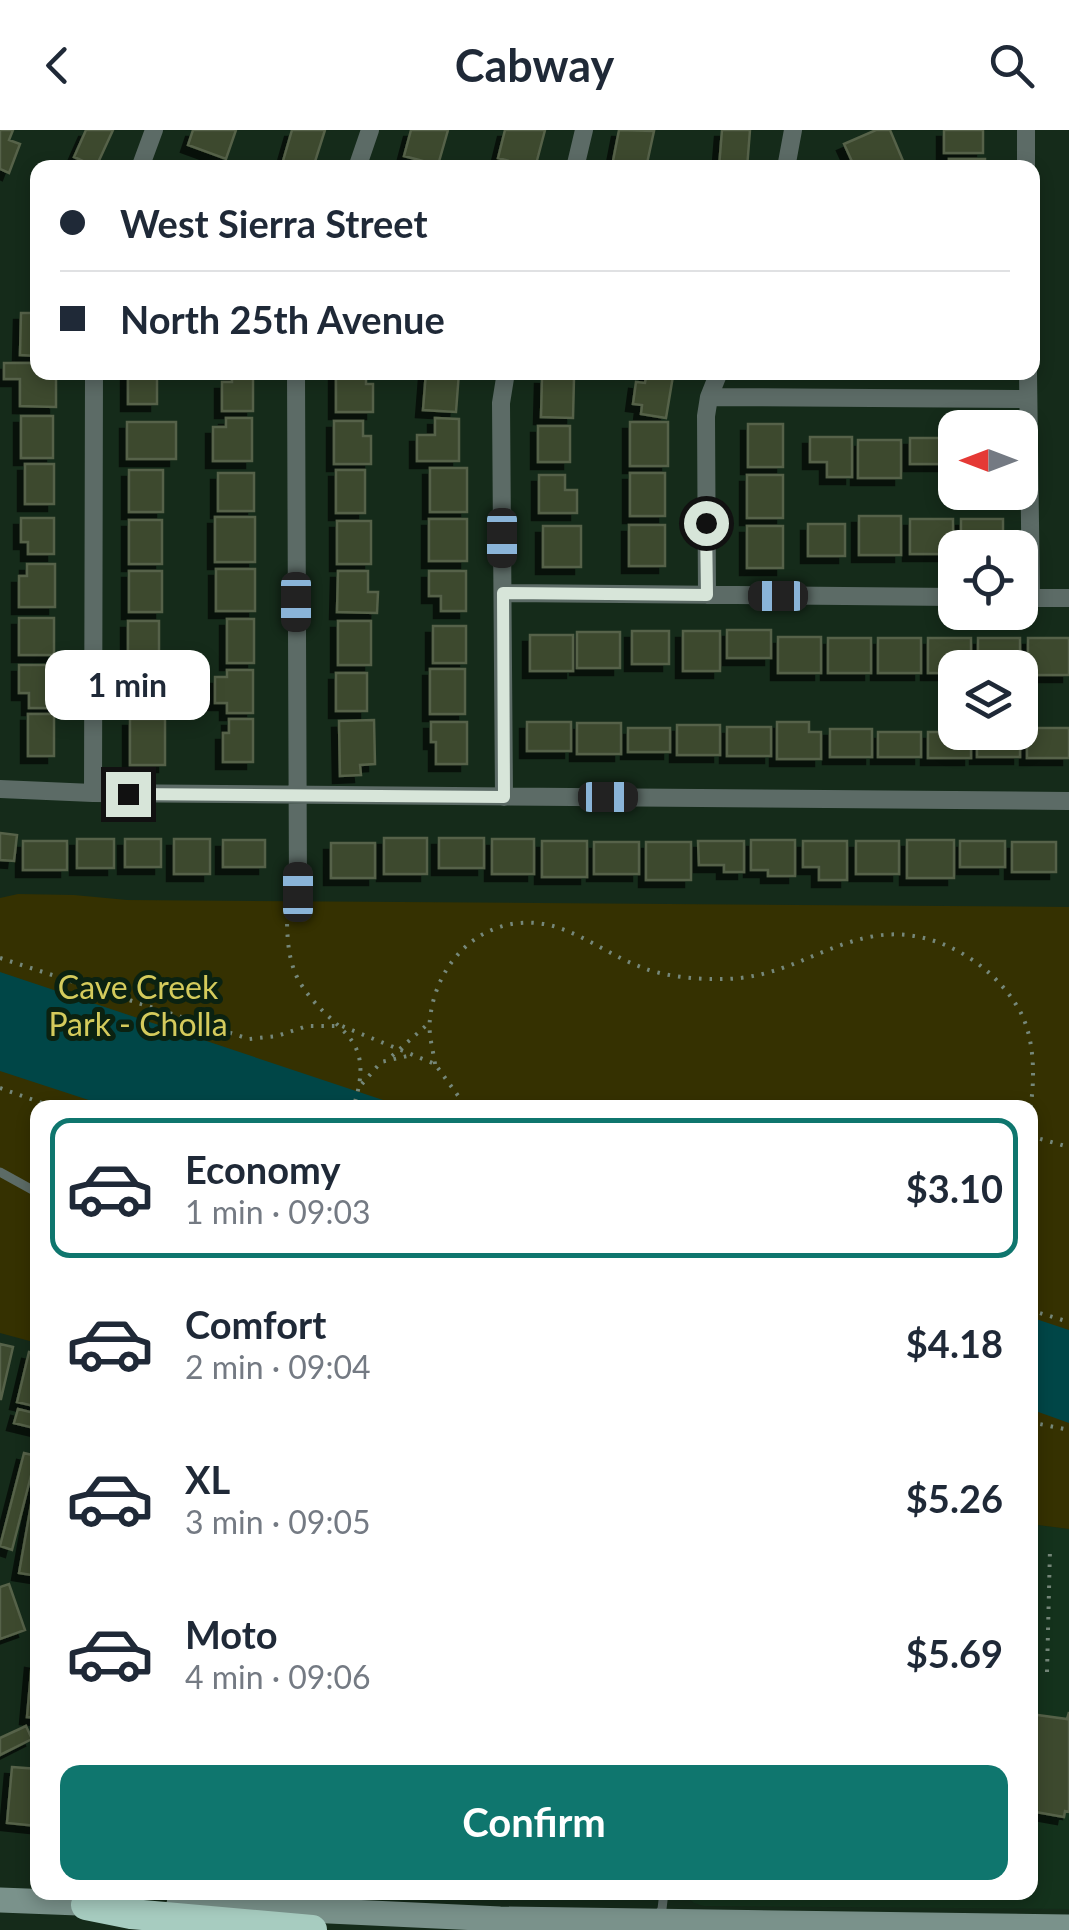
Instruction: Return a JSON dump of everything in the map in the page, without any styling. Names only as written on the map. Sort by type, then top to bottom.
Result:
[{"type":"highway","points":[[86,1905],[130,1914],[312,1930]]},
{"type":"main road","points":[[0,1900],[86,1905],[130,1901],[426,1916],[1069,1927]]},
{"type":"street","points":[[143,160],[154,130]]},
{"type":"street","points":[[360,160],[370,130]]},
{"type":"street","points":[[577,160],[584,130]]},
{"type":"street","points":[[787,160],[792,130]]},
{"type":"street","points":[[1026,130],[1026,160]]},
{"type":"street","points":[[93,793],[94,380]]},
{"type":"street","points":[[296,380],[298,892]]},
{"type":"street","points":[[504,797],[505,380]]},
{"type":"street","points":[[707,595],[709,396],[716,380]]},
{"type":"street","points":[[1027,530],[1028,380]]},
{"type":"street","points":[[709,396],[1028,399]]},
{"type":"street","points":[[503,593],[938,597]]},
{"type":"street","points":[[1038,598],[1069,598]]},
{"type":"street","points":[[0,789],[1069,801]]},
{"type":"lane","points":[[0,1172],[30,1189]]},
{"type":"lane","points":[[654,1921],[663,1900]]},
{"type":"path","points":[[298,892],[287,892],[288,949],[294,968],[314,999],[342,1026],[360,1053],[362,1067],[356,1100]]},
{"type":"path","points":[[434,1064],[429,1023],[434,993],[446,968],[478,936],[516,924],[544,924],[587,940],[644,969],[713,979],[768,974],[878,935],[906,936],[951,947],[974,960],[1004,989],[1022,1015],[1031,1046],[1031,1100]]},
{"type":"path","points":[[0,958],[249,1038],[277,1036],[306,1026],[342,1026],[434,1064],[461,1100]]},
{"type":"path","points":[[360,1088],[374,1068],[402,1049],[429,1023]]},
{"type":"path","points":[[390,1058],[416,1054]]},
{"type":"path","points":[[0,1088],[34,1100]]},
{"type":"path","points":[[1038,1138],[1069,1148]]},
{"type":"path","points":[[1038,1312],[1069,1322]]},
{"type":"path","points":[[1038,1424],[1069,1430]]},
{"type":"path","points":[[1047,1672],[1050,1549]]},
{"type":"shaded area","points":[[1038,1525],[1069,1529],[1069,1909],[691,1900],[1038,1900]]},
{"type":"green space","name":"Cave Creek Park - Cholla","points":[[18,894],[127,900],[1069,907],[1069,1529],[1038,1525],[1038,1100],[30,1100],[30,1341],[0,1333],[0,898]]},
{"type":"water","points":[[0,972],[383,1100],[89,1100],[0,1071]]},
{"type":"water","points":[[1038,1320],[1069,1330],[1069,1423],[1038,1412]]},
{"type":"building","points":[[0,130],[13,130],[9,140],[20,144],[9,173],[0,169]]},
{"type":"building","points":[[86,130],[113,130],[99,160],[74,157]]},
{"type":"building","points":[[193,130],[236,130],[226,159],[188,145]]},
{"type":"building","points":[[292,130],[325,130],[316,160],[283,160]]},
{"type":"building","points":[[411,130],[448,130],[439,160],[404,156]]},
{"type":"building","points":[[505,130],[545,130],[537,160],[498,158]]},
{"type":"building","points":[[619,130],[654,131],[648,160],[613,160]]},
{"type":"building","points":[[722,130],[750,130],[748,160],[720,160]]},
{"type":"building","points":[[876,130],[890,130],[903,160],[851,160],[844,144]]},
{"type":"building","points":[[944,130],[983,130],[983,153],[944,153]]},
{"type":"building","points":[[21,313],[30,313],[30,356],[20,355]]},
{"type":"building","points":[[4,363],[30,363],[30,380],[56,380],[56,407],[20,406],[20,379],[4,379]]},
{"type":"building","points":[[128,380],[157,380],[157,404],[128,404]]},
{"type":"building","points":[[253,380],[253,411],[222,411],[222,382]]},
{"type":"building","points":[[336,380],[366,380],[366,384],[373,384],[373,412],[336,412]]},
{"type":"building","points":[[425,380],[458,380],[456,412],[423,410]]},
{"type":"building","points":[[542,380],[574,380],[573,418],[541,417]]},
{"type":"building","points":[[672,380],[666,418],[641,414],[642,405],[633,404],[636,382]]},
{"type":"building","points":[[21,416],[53,416],[53,458],[21,458]]},
{"type":"building","points":[[226,418],[252,418],[252,461],[213,461],[213,427],[226,427]]},
{"type":"building","points":[[435,418],[459,419],[459,461],[417,461],[417,435],[435,435]]},
{"type":"building","points":[[334,421],[363,421],[363,436],[371,436],[371,464],[334,464]]},
{"type":"building","points":[[127,422],[176,422],[176,459],[127,459]]},
{"type":"building","points":[[630,422],[668,422],[668,466],[630,466]]},
{"type":"building","points":[[748,424],[783,424],[783,467],[748,467]]},
{"type":"building","points":[[538,426],[570,426],[570,462],[538,462]]},
{"type":"building","points":[[810,437],[852,437],[852,477],[827,477],[827,462],[810,462]]},
{"type":"building","points":[[910,438],[938,438],[938,464],[910,464]]},
{"type":"building","points":[[858,440],[901,440],[901,478],[858,478]]},
{"type":"building","points":[[25,464],[54,464],[54,504],[25,504]]},
{"type":"building","points":[[430,468],[467,468],[467,512],[430,512]]},
{"type":"building","points":[[129,470],[163,470],[163,512],[129,512]]},
{"type":"building","points":[[336,470],[365,470],[365,513],[336,513]]},
{"type":"building","points":[[218,473],[254,473],[254,511],[218,511]]},
{"type":"building","points":[[630,473],[665,473],[665,516],[630,516]]},
{"type":"building","points":[[539,475],[565,475],[565,490],[577,490],[577,513],[539,513]]},
{"type":"building","points":[[747,475],[783,475],[783,518],[747,518]]},
{"type":"building","points":[[859,516],[901,516],[901,555],[859,555]]},
{"type":"building","points":[[215,517],[255,517],[255,562],[215,562]]},
{"type":"building","points":[[21,518],[54,518],[54,554],[28,554],[28,542],[21,542]]},
{"type":"building","points":[[429,519],[467,519],[467,561],[429,561]]},
{"type":"building","points":[[910,519],[953,519],[953,530],[938,530],[938,554],[910,554]]},
{"type":"building","points":[[961,519],[1003,519],[1003,530],[961,530]]},
{"type":"building","points":[[129,520],[162,520],[162,564],[129,564]]},
{"type":"building","points":[[337,521],[371,521],[371,564],[337,564]]},
{"type":"building","points":[[808,524],[845,524],[845,556],[808,556]]},
{"type":"building","points":[[629,525],[665,525],[665,566],[629,566]]},
{"type":"building","points":[[543,526],[581,526],[581,567],[543,567]]},
{"type":"building","points":[[747,526],[783,526],[783,568],[747,568]]},
{"type":"building","points":[[27,564],[55,564],[55,607],[19,607],[19,576],[27,576]]},
{"type":"building","points":[[216,569],[255,569],[255,611],[216,611]]},
{"type":"building","points":[[129,571],[162,571],[162,612],[129,612]]},
{"type":"building","points":[[338,571],[368,571],[368,592],[378,592],[377,613],[337,612]]},
{"type":"building","points":[[429,571],[466,571],[466,611],[441,611],[441,596],[429,596]]},
{"type":"building","points":[[19,618],[54,618],[54,655],[19,655]]},
{"type":"building","points":[[227,619],[254,619],[254,663],[227,663]]},
{"type":"building","points":[[128,621],[159,621],[159,663],[128,663]]},
{"type":"building","points":[[338,621],[371,621],[371,665],[338,665]]},
{"type":"building","points":[[433,626],[466,626],[466,663],[433,663]]},
{"type":"building","points":[[727,630],[771,630],[771,658],[727,658]]},
{"type":"building","points":[[632,631],[669,631],[669,664],[632,664]]},
{"type":"building","points":[[683,631],[720,631],[720,671],[683,671]]},
{"type":"building","points":[[577,632],[620,632],[620,668],[577,668]]},
{"type":"building","points":[[530,635],[573,635],[573,671],[530,671]]},
{"type":"building","points":[[778,637],[821,637],[821,673],[778,673]]},
{"type":"building","points":[[828,638],[871,638],[871,673],[828,673]]},
{"type":"building","points":[[878,638],[921,638],[921,673],[878,673]]},
{"type":"building","points":[[928,638],[971,638],[971,650],[938,650],[938,673],[928,673]]},
{"type":"building","points":[[978,638],[1020,638],[1020,650],[978,650]]},
{"type":"building","points":[[1028,638],[1069,638],[1069,675],[1038,675],[1038,650],[1028,650]]},
{"type":"building","points":[[19,665],[55,665],[55,708],[29,708],[29,693],[19,693]]},
{"type":"building","points":[[430,669],[465,669],[465,714],[430,714]]},
{"type":"building","points":[[227,670],[253,670],[253,713],[227,713],[227,703],[215,703],[215,677],[227,677]]},
{"type":"building","points":[[336,673],[367,673],[367,711],[336,711]]},
{"type":"building","points":[[129,674],[163,674],[163,711],[129,711]]},
{"type":"building","points":[[28,714],[54,714],[54,756],[28,756]]},
{"type":"building","points":[[130,719],[165,719],[165,765],[130,765]]},
{"type":"building","points":[[229,719],[253,719],[253,762],[223,762],[223,733],[229,733]]},
{"type":"building","points":[[374,720],[375,764],[360,765],[361,775],[340,776],[339,721]]},
{"type":"building","points":[[431,722],[467,722],[467,764],[436,764]]},
{"type":"building","points":[[527,722],[571,722],[571,751],[527,751]]},
{"type":"building","points":[[777,722],[809,722],[809,732],[821,732],[821,759],[777,759]]},
{"type":"building","points":[[577,723],[621,723],[621,754],[577,754]]},
{"type":"building","points":[[677,725],[720,725],[720,755],[677,755]]},
{"type":"building","points":[[727,727],[771,727],[771,756],[727,756]]},
{"type":"building","points":[[628,728],[670,728],[670,752],[628,752]]},
{"type":"building","points":[[1038,728],[1069,728],[1069,758],[1027,758],[1027,750],[1038,750]]},
{"type":"building","points":[[830,729],[872,729],[872,757],[830,757]]},
{"type":"building","points":[[878,732],[921,732],[921,757],[878,757]]},
{"type":"building","points":[[928,732],[938,732],[938,750],[971,750],[971,758],[928,758]]},
{"type":"building","points":[[977,750],[1020,750],[1020,757],[977,757]]},
{"type":"building","points":[[0,833],[17,835],[14,861],[0,860]]},
{"type":"building","points":[[384,838],[427,838],[427,874],[384,874]]},
{"type":"building","points":[[439,838],[484,838],[484,868],[439,868]]},
{"type":"building","points":[[77,839],[114,839],[114,868],[77,868]]},
{"type":"building","points":[[125,839],[161,839],[161,867],[125,867]]},
{"type":"building","points":[[174,839],[210,839],[210,874],[174,874]]},
{"type":"building","points":[[492,839],[534,839],[534,874],[492,874]]},
{"type":"building","points":[[223,840],[265,840],[265,867],[223,867]]},
{"type":"building","points":[[751,840],[795,840],[795,876],[768,876],[768,870],[751,870]]},
{"type":"building","points":[[907,840],[954,840],[954,878],[907,878]]},
{"type":"building","points":[[23,841],[67,841],[67,870],[23,870]]},
{"type":"building","points":[[542,841],[587,841],[587,877],[542,877]]},
{"type":"building","points":[[698,841],[744,841],[744,872],[724,872],[724,865],[699,865]]},
{"type":"building","points":[[803,841],[847,841],[847,880],[819,880],[819,867],[803,867]]},
{"type":"building","points":[[856,841],[899,841],[899,874],[856,874]]},
{"type":"building","points":[[960,841],[1005,841],[1005,867],[960,867]]},
{"type":"building","points":[[594,842],[639,842],[639,874],[594,874]]},
{"type":"building","points":[[646,842],[691,842],[691,880],[646,880]]},
{"type":"building","points":[[1012,842],[1056,842],[1056,872],[1012,872]]},
{"type":"building","points":[[331,843],[375,843],[375,878],[331,878]]},
{"type":"building","points":[[0,1344],[13,1347],[1,1399],[0,1399]]},
{"type":"building","points":[[29,1352],[30,1352],[30,1405],[17,1402]]},
{"type":"building","points":[[18,1409],[30,1412],[30,1427],[14,1423]]},
{"type":"building","points":[[24,1453],[30,1454],[30,1480],[12,1550],[0,1546]]},
{"type":"building","points":[[30,1511],[30,1575],[19,1573]]},
{"type":"building","points":[[9,1584],[25,1630],[0,1639],[0,1587]]},
{"type":"building","points":[[1069,1712],[1069,1812],[1065,1811],[1064,1817],[1038,1812],[1038,1715],[1067,1719]]},
{"type":"building","points":[[26,1726],[30,1735],[30,1740],[0,1755],[0,1738]]},
{"type":"building","points":[[12,1767],[30,1768],[30,1825],[7,1823]]},
{"type":"route","points":[[128,794],[504,797],[503,593],[707,595],[706,523]]}]
